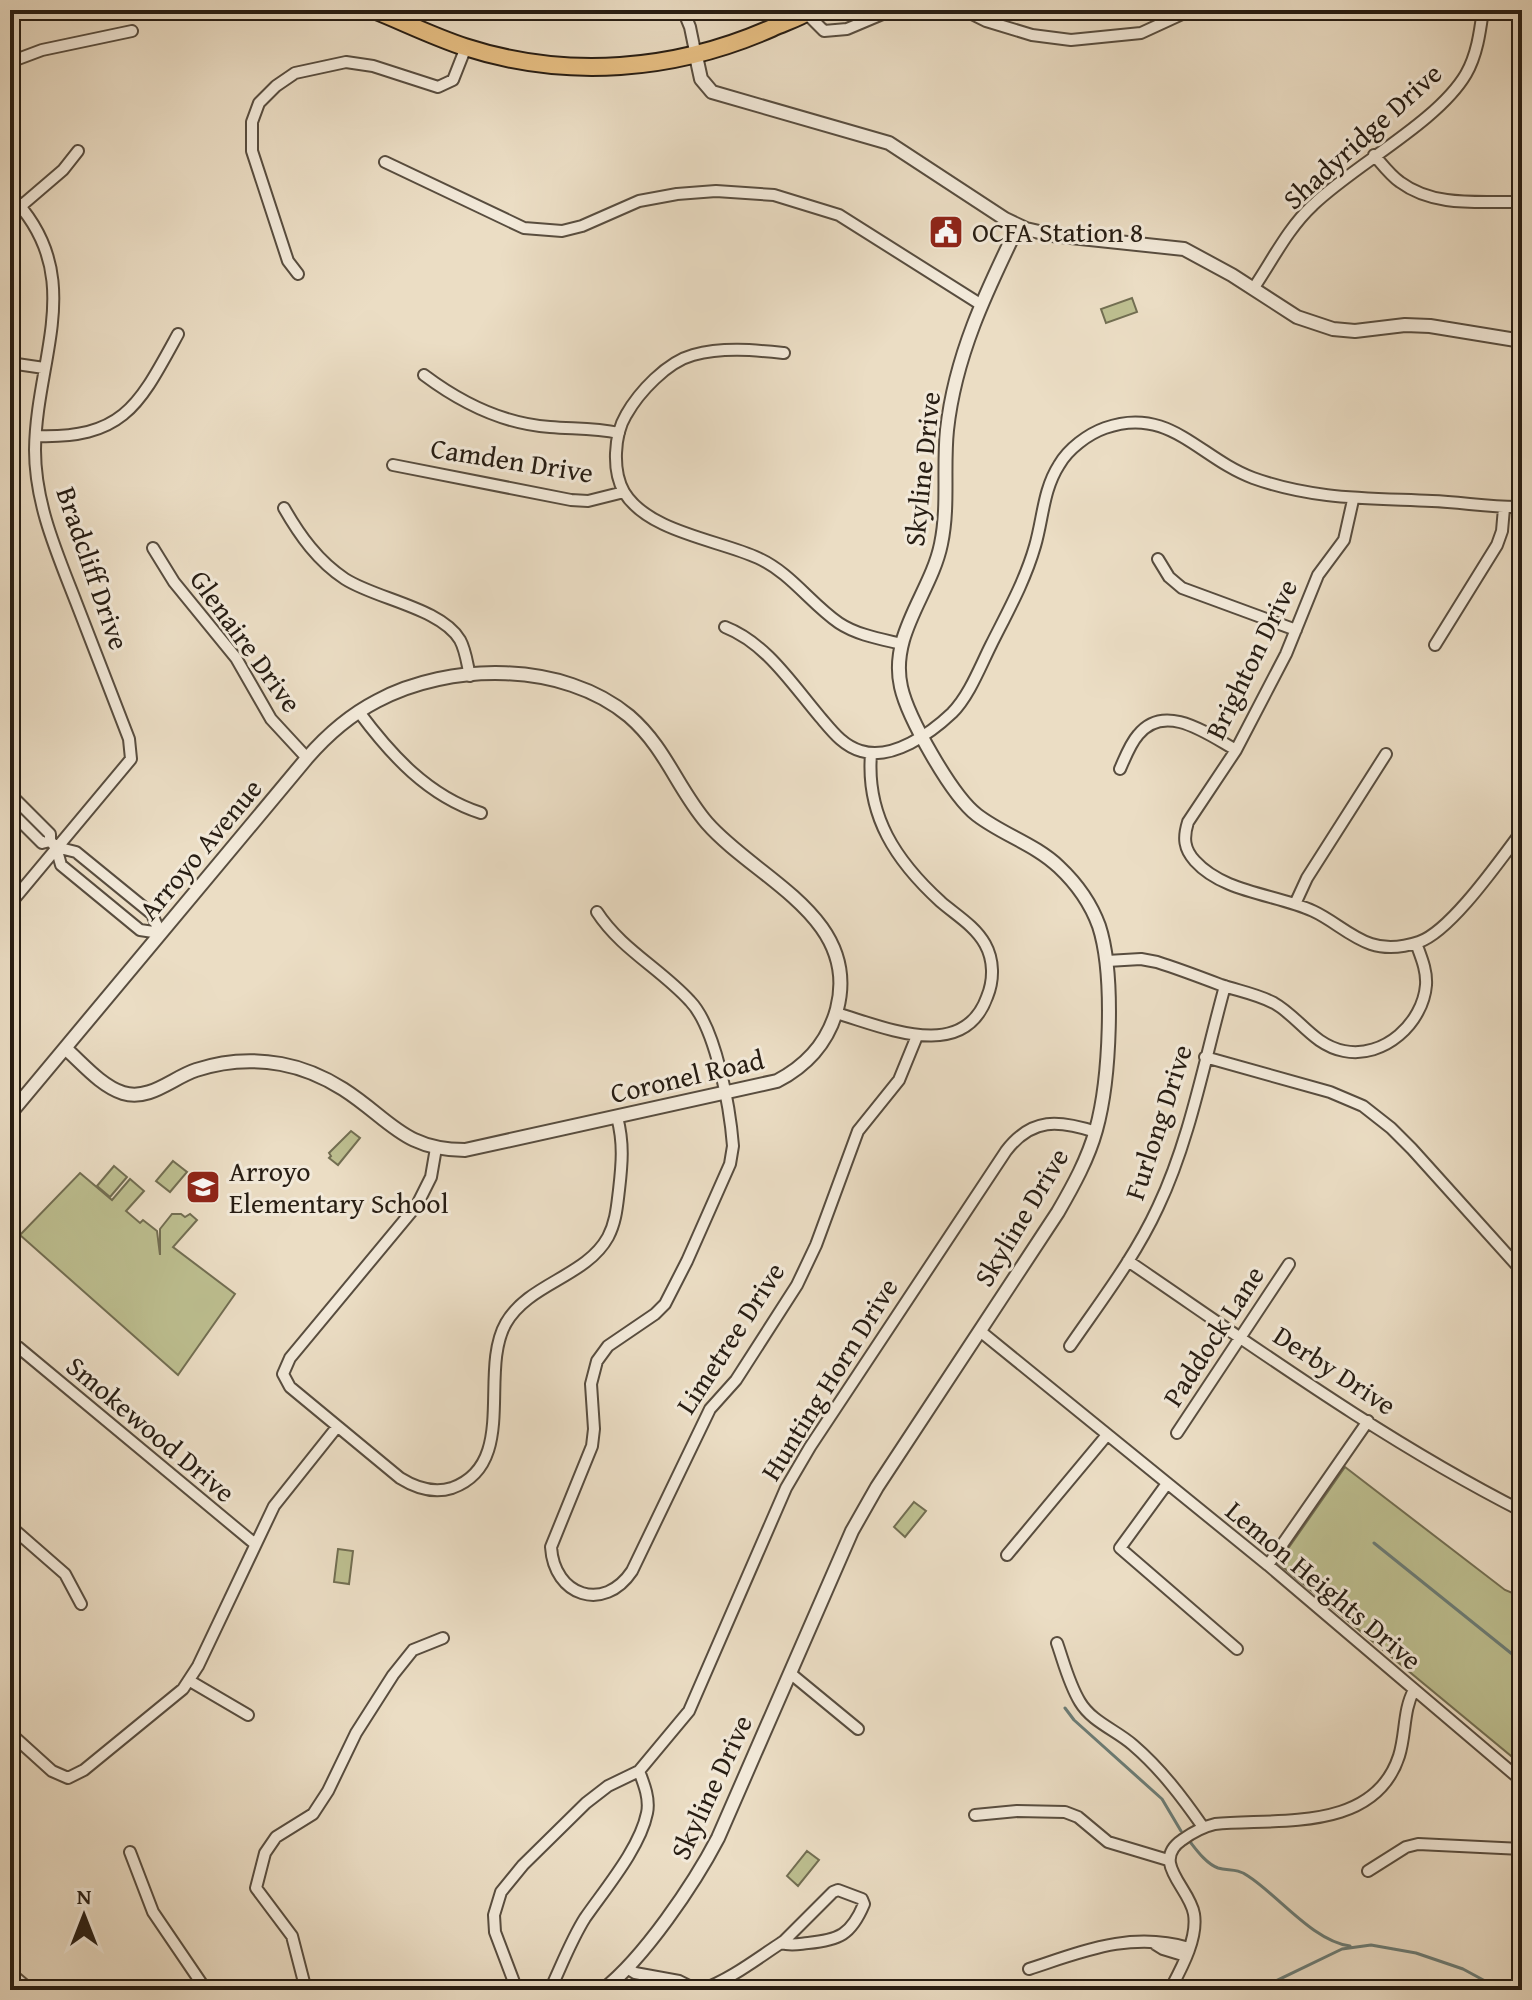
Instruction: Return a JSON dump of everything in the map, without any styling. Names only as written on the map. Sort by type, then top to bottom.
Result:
[{"type":"main road","points":[[374,10],[466,47],[554,65],[637,65],[696,56],[718,50],[808,11]]},
{"type":"street","points":[[683,10],[690,27],[701,79],[712,92],[889,143],[1018,226],[1052,235],[1184,249],[1297,317],[1333,329],[1355,331],[1405,325],[1430,326],[1522,341]]},
{"type":"street","points":[[808,11],[824,31],[835,32],[892,10]]},
{"type":"street","points":[[964,10],[986,21],[1032,35],[1071,40],[1141,33],[1191,10]]},
{"type":"street","name":"Shadyridge Drive","points":[[1253,289],[1296,223],[1313,204],[1439,105],[1465,75],[1480,34],[1483,10]]},
{"type":"street","points":[[10,62],[42,50],[132,31]]},
{"type":"street","points":[[298,274],[288,261],[252,151],[252,122],[259,103],[295,73],[346,62],[373,66],[438,87],[453,80],[466,47]]},
{"type":"street","points":[[21,206],[63,170],[78,151]]},
{"type":"street","points":[[1374,155],[1397,180],[1429,198],[1522,202]]},
{"type":"street","points":[[385,162],[524,228],[543,231],[582,226],[639,201],[677,194],[716,191],[774,195],[839,215],[980,304]]},
{"type":"street","name":"Bradcliff Drive","points":[[10,195],[21,206],[44,242],[55,292],[55,312],[36,436],[36,468],[44,513],[129,739],[131,759],[53,844]]},
{"type":"street","name":"Skyline Drive","points":[[603,1990],[627,1968],[677,1904],[710,1854],[856,1523],[1070,1192],[1096,1132],[1106,1067],[1107,961],[1094,915],[1074,883],[1049,858],[974,813],[955,791],[908,709],[901,687],[899,664],[909,622],[932,577],[941,545],[946,511],[945,452],[958,370],[980,304],[1018,226]]},
{"type":"street","points":[[36,436],[88,433],[123,416],[142,397],[178,334]]},
{"type":"street","points":[[784,353],[739,349],[713,351],[676,363],[657,379],[625,415],[619,433],[618,472],[624,492],[655,520],[775,567],[845,627],[902,644]]},
{"type":"street","points":[[10,363],[44,368]]},
{"type":"street","points":[[424,375],[451,396],[500,416],[551,428],[584,427],[619,433]]},
{"type":"street","points":[[725,627],[744,634],[764,652],[843,742],[871,754],[897,749],[953,712],[974,678],[1025,575],[1050,484],[1059,464],[1090,436],[1104,428],[1121,424],[1153,424],[1182,435],[1214,459],[1253,478],[1332,497],[1522,507]]},
{"type":"street","name":"Camden Drive","points":[[393,465],[571,500],[588,501],[624,492]]},
{"type":"street","name":"Brighton Drive","points":[[1295,904],[1213,875],[1197,863],[1187,850],[1184,836],[1188,822],[1236,750],[1296,630],[1318,575],[1344,540],[1353,500]]},
{"type":"street","points":[[284,508],[301,539],[345,579],[434,617],[450,628],[466,655],[470,676]]},
{"type":"street","points":[[1435,645],[1497,545],[1504,508]]},
{"type":"street","name":"Glenaire Drive","points":[[153,548],[174,582],[236,658],[271,719],[307,758]]},
{"type":"street","points":[[1158,559],[1169,577],[1182,588],[1296,630]]},
{"type":"street","name":"Coronel Road","points":[[65,1048],[115,1089],[135,1095],[155,1091],[177,1078],[211,1066],[254,1061],[291,1066],[328,1080],[346,1091],[405,1137],[436,1148],[465,1150],[764,1086],[789,1075],[812,1056],[830,1029],[839,999],[839,974],[820,922],[800,902],[725,842],[706,822],[671,765],[627,715],[597,696],[551,678],[513,673],[470,676]]},
{"type":"street","name":"Arroyo Avenue","points":[[10,1114],[331,732],[378,700],[412,686],[470,676]]},
{"type":"street","points":[[359,712],[405,767],[444,797],[481,813]]},
{"type":"street","points":[[1120,769],[1138,734],[1147,726],[1160,722],[1173,720],[1187,723],[1236,750]]},
{"type":"street","points":[[836,1013],[917,1036],[951,1033],[972,1020],[987,998],[992,966],[987,948],[978,934],[917,877],[887,836],[871,795],[871,754]]},
{"type":"street","points":[[1386,754],[1307,878],[1295,904],[1369,943],[1388,947],[1416,943],[1445,926],[1522,831]]},
{"type":"street","points":[[10,794],[50,834],[61,865],[140,930],[160,933]]},
{"type":"street","points":[[10,811],[42,843],[76,852],[152,914],[160,933]]},
{"type":"street","points":[[10,904],[53,844]]},
{"type":"street","points":[[597,912],[610,932],[671,983],[702,1015],[711,1036],[724,1094]]},
{"type":"street","points":[[1107,961],[1141,959],[1157,962],[1276,1004],[1307,1032],[1328,1045],[1344,1051],[1363,1052],[1391,1042],[1420,1008],[1426,984],[1416,943]]},
{"type":"street","name":"Furlong Drive","points":[[1070,1346],[1128,1261],[1158,1207],[1180,1151],[1225,986]]},
{"type":"street","name":"Limetree Drive","points":[[724,1094],[732,1136],[730,1164],[687,1261],[665,1304],[608,1346],[592,1373],[592,1446],[551,1547],[552,1564],[557,1574],[580,1593],[604,1594],[624,1582],[632,1571],[710,1409],[736,1380],[797,1285],[816,1245],[858,1131],[899,1080],[917,1036]]},
{"type":"street","points":[[1205,1057],[1330,1092],[1363,1106],[1412,1149],[1522,1271]]},
{"type":"street","points":[[436,1148],[431,1177],[417,1205],[290,1358],[283,1374],[290,1387],[400,1478],[421,1489],[443,1490],[466,1481],[478,1469],[493,1437],[495,1364],[504,1327],[523,1303],[590,1259],[609,1236],[615,1219],[623,1157],[623,1138],[617,1117]]},
{"type":"street","name":"Hunting Horn Drive","points":[[639,1771],[689,1711],[786,1488],[810,1447],[1006,1151],[1019,1135],[1043,1125],[1067,1123],[1096,1132]]},
{"type":"street","name":"Derby Drive","points":[[1128,1261],[1368,1421],[1522,1511]]},
{"type":"street","name":"Paddock Lane","points":[[1177,1433],[1289,1264]]},
{"type":"street","name":"Lemon Heights Drive","points":[[980,1331],[1268,1565],[1414,1690],[1408,1702],[1400,1755],[1394,1769],[1377,1791],[1356,1807],[1322,1817],[1229,1822],[1203,1827]]},
{"type":"street","name":"Smokewood Drive","points":[[10,1357],[18,1347],[255,1544]]},
{"type":"street","points":[[1268,1565],[1368,1421]]},
{"type":"street","points":[[10,1733],[52,1771],[68,1778],[84,1770],[190,1681],[283,1492],[337,1427]]},
{"type":"street","points":[[1007,1555],[1107,1435]]},
{"type":"street","points":[[1166,1485],[1120,1548],[1237,1649]]},
{"type":"street","points":[[10,1526],[65,1574],[81,1604]]},
{"type":"street","points":[[306,1990],[292,1936],[256,1888],[265,1853],[276,1837],[313,1814],[328,1791],[356,1733],[413,1650],[443,1638]]},
{"type":"street","points":[[1057,1643],[1080,1703],[1090,1715],[1133,1744],[1175,1788],[1203,1827],[1176,1844],[1168,1860],[1169,1868],[1180,1882],[1194,1916],[1187,1952],[1170,1990]]},
{"type":"street","points":[[790,1673],[858,1729]]},
{"type":"street","points":[[190,1681],[248,1715]]},
{"type":"street","points":[[1414,1690],[1522,1781]]},
{"type":"street","points":[[517,1990],[495,1932],[494,1915],[501,1892],[523,1865],[586,1803],[608,1786],[639,1771],[647,1794],[648,1811],[639,1837],[614,1880],[583,1921],[550,1990]]},
{"type":"street","points":[[975,1815],[1017,1811],[1065,1812],[1078,1817],[1108,1842],[1168,1860]]},
{"type":"street","points":[[1368,1871],[1406,1847],[1418,1844],[1522,1849]]},
{"type":"street","points":[[130,1852],[153,1912],[206,1990]]},
{"type":"street","points":[[627,1968],[635,1973],[679,1981],[699,1990],[721,1983],[781,1943],[833,1892],[838,1890],[862,1899],[864,1904],[858,1917],[848,1930],[834,1940],[798,1945],[781,1943]]},
{"type":"street","points":[[1029,1969],[1105,1945],[1127,1942],[1155,1944],[1164,1941],[1187,1952]]},
{"type":"street","points":[[10,1974],[29,1990]]},
{"type":"green space","points":[[1132,298],[1137,312],[1106,323],[1101,309]]},
{"type":"green space","points":[[351,1131],[360,1138],[338,1165],[329,1158],[329,1153]]},
{"type":"green space","points":[[173,1161],[187,1172],[170,1192],[156,1181]]},
{"type":"green space","points":[[114,1166],[127,1177],[110,1197],[97,1186]]},
{"type":"green space","points":[[80,1173],[112,1200],[130,1179],[144,1191],[126,1211],[140,1223],[143,1220],[157,1231],[160,1255],[160,1229],[172,1214],[185,1217],[190,1214],[197,1220],[173,1247],[235,1294],[178,1375],[20,1235]]},
{"type":"green space","points":[[1345,1467],[1505,1590],[1522,1597],[1522,1765],[1278,1563]]},
{"type":"green space","points":[[914,1502],[926,1511],[905,1537],[894,1527]]},
{"type":"green space","points":[[338,1549],[353,1551],[349,1584],[334,1582]]},
{"type":"green space","points":[[807,1851],[819,1860],[798,1886],[787,1876]]},
{"type":"waterway","points":[[600,10],[644,19]]},
{"type":"waterway","points":[[1374,1543],[1522,1662]]},
{"type":"waterway","points":[[1065,1708],[1074,1720],[1162,1799],[1181,1831]]},
{"type":"waterway","points":[[1191,1843],[1210,1864],[1244,1873],[1323,1936],[1350,1946]]},
{"type":"waterway","points":[[1257,1990],[1342,1949],[1371,1945],[1416,1953],[1463,1969],[1498,1988],[1511,1990]]},
{"type":"place","name":"OCFA Station 8","points":[[946,232]]},
{"type":"place","name":"Arroyo Elementary School","points":[[203,1187]]}]
